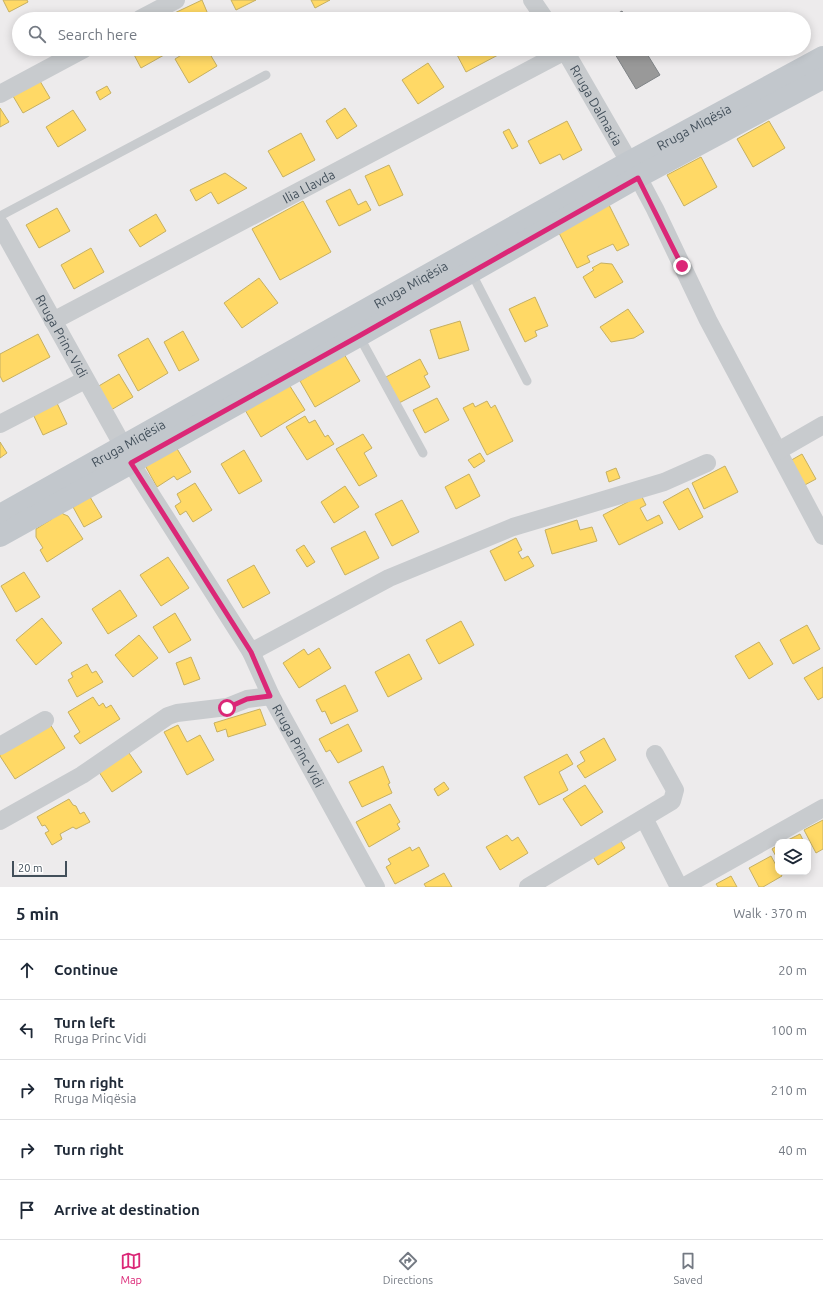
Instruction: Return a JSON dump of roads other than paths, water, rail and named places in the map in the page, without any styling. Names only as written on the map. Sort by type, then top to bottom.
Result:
[{"type":"main road","name":"Rruga Miqësia","points":[[0,536],[127,455],[633,170],[823,57]]},
{"type":"main road","name":"Rruga Miqësia","points":[[0,515],[127,455],[359,336],[472,272],[633,170],[823,78]]},
{"type":"street","points":[[153,12],[176,0]]},
{"type":"street","points":[[532,0],[540,12]]},
{"type":"street","points":[[0,94],[71,56]]},
{"type":"street","name":"Ilia Llavda","points":[[53,321],[553,56]]},
{"type":"street","name":"Rruga Dalmacia","points":[[567,56],[633,170],[708,320],[823,536]]},
{"type":"street","name":"Rruga Princ Vidi","points":[[0,226],[127,455],[251,652],[270,696],[376,887]]},
{"type":"street","points":[[0,424],[86,380]]},
{"type":"street","points":[[778,451],[823,426]]},
{"type":"street","points":[[251,652],[389,578],[513,527],[664,482],[706,463]]},
{"type":"street","points":[[0,821],[82,775],[168,716],[177,713],[227,708],[247,699],[270,696]]},
{"type":"street","points":[[0,746],[45,720]]},
{"type":"street","points":[[528,887],[672,801],[675,790],[655,754]]},
{"type":"street","points":[[683,887],[823,808]]},
{"type":"street","points":[[644,818],[679,887]]},
{"type":"lane","points":[[0,216],[266,76]]},
{"type":"lane","points":[[472,272],[527,381]]},
{"type":"lane","points":[[359,336],[423,453]]}]
